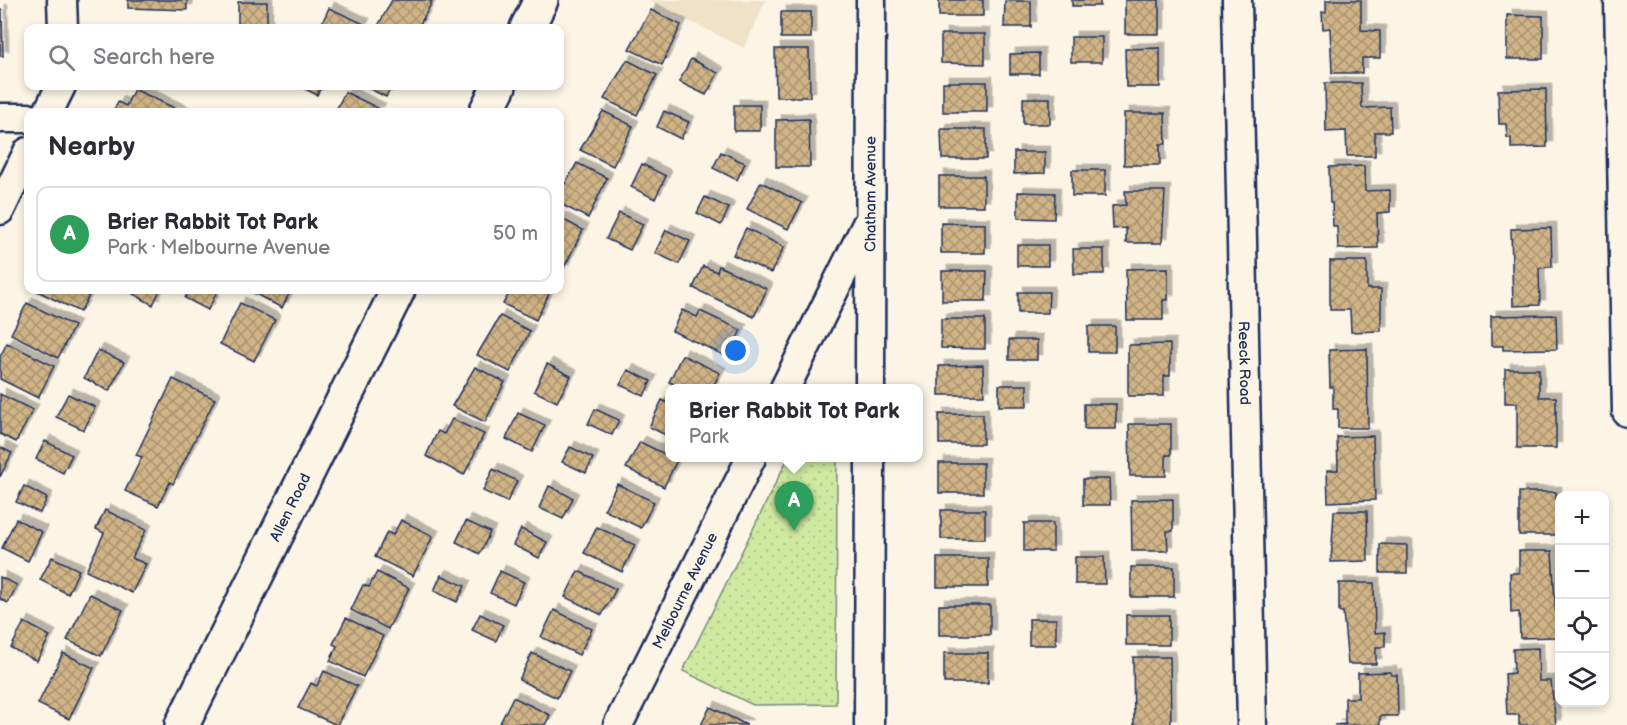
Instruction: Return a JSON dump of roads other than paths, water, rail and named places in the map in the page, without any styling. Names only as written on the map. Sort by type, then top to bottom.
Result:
[{"type":"main road","points":[[529,24],[540,0]]},
{"type":"main road","points":[[488,108],[497,90]]},
{"type":"main road","name":"Allen Road","points":[[182,725],[396,294]]},
{"type":"street","points":[[62,0],[63,24]]},
{"type":"street","name":"Chatham Avenue","points":[[870,384],[871,0]]},
{"type":"street","name":"Reeck Road","points":[[1237,0],[1252,725]]},
{"type":"street","points":[[1619,0],[1627,412]]},
{"type":"street","points":[[50,108],[60,90]]},
{"type":"street","points":[[0,118],[24,118]]},
{"type":"street","points":[[0,210],[24,160]]},
{"type":"street","points":[[787,384],[870,216]]},
{"type":"street","name":"Melbourne Avenue","points":[[618,725],[749,462]]},
{"type":"street","points":[[869,725],[870,462]]},
{"type":"place","name":"Brier Rabbit Tot Park","points":[[794,531]]}]
